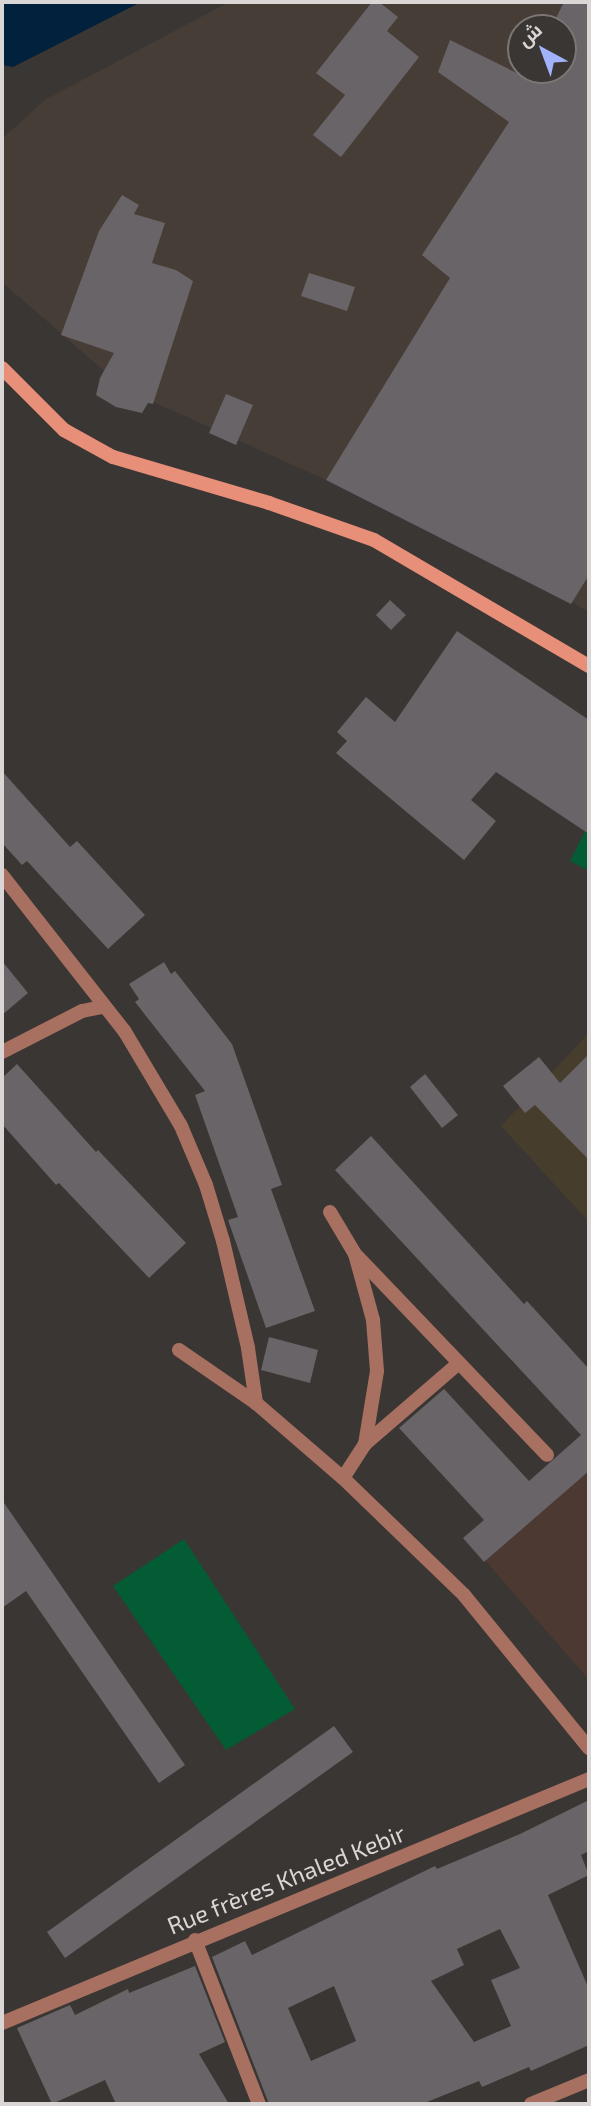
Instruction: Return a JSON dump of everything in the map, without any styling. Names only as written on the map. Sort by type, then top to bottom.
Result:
[{"type":"main road","points":[[2,368],[64,430],[113,457],[268,503],[374,540],[589,666]]},
{"type":"street","points":[[2,875],[125,1032],[181,1126],[206,1185],[223,1241],[248,1348],[256,1403]]},
{"type":"street","points":[[2,1052],[82,1011],[103,1007]]},
{"type":"street","points":[[330,1212],[355,1254],[547,1455]]},
{"type":"street","points":[[355,1254],[373,1320],[377,1371],[365,1444]]},
{"type":"street","points":[[179,1350],[256,1403],[343,1478],[464,1595],[589,1748]]},
{"type":"street","points":[[343,1478],[365,1444],[459,1363]]},
{"type":"street","name":"Rue frères Khaled Kebir","points":[[2,2023],[195,1940],[589,1779]]},
{"type":"street","points":[[195,1940],[259,2104]]},
{"type":"street","points":[[531,2104],[589,2080]]},
{"type":"shaded area","points":[[229,2],[589,2],[589,612],[388,495],[326,480],[125,389],[2,282],[2,139],[45,100]]},
{"type":"shaded area","points":[[589,1033],[589,1222],[501,1126]]},
{"type":"shaded area","points":[[589,1439],[589,1680],[471,1544]]},
{"type":"green space","points":[[589,824],[589,871],[570,861]]},
{"type":"green space","points":[[184,1539],[295,1709],[226,1750],[113,1586]]},
{"type":"water","points":[[2,2],[141,2],[13,67],[2,65]]},
{"type":"building","points":[[372,2],[379,2],[398,17],[387,31],[419,57],[341,157],[313,135],[345,95],[316,73]]},
{"type":"building","points":[[564,2],[589,2],[589,575],[571,604],[326,480],[450,278],[422,255],[509,122],[438,72],[450,40],[507,68],[507,84],[577,84],[577,14],[558,14]]},
{"type":"building","points":[[122,195],[139,205],[134,214],[165,223],[152,263],[176,270],[193,281],[153,404],[148,403],[142,413],[116,407],[96,395],[100,378],[114,353],[61,335],[99,231]]},
{"type":"building","points":[[309,273],[355,287],[347,311],[301,296]]},
{"type":"building","points":[[226,394],[253,405],[236,445],[209,433]]},
{"type":"building","points":[[390,600],[406,615],[391,630],[376,615]]},
{"type":"building","points":[[457,631],[589,720],[589,834],[496,772],[471,800],[496,821],[464,860],[336,753],[347,741],[337,732],[366,697],[395,722]]},
{"type":"building","points":[[2,771],[70,847],[77,841],[145,915],[108,949],[27,861],[22,865],[2,843]]},
{"type":"building","points":[[2,961],[28,993],[2,1015]]},
{"type":"building","points":[[164,962],[171,974],[175,971],[232,1044],[282,1185],[271,1189],[315,1311],[266,1328],[228,1220],[238,1217],[195,1095],[205,1091],[135,1002],[139,999],[129,984]]},
{"type":"building","points":[[589,1054],[589,1160],[535,1105],[525,1113],[503,1086],[539,1057],[560,1083]]},
{"type":"building","points":[[17,1064],[96,1152],[98,1150],[186,1243],[149,1278],[59,1183],[56,1185],[2,1124],[2,1078]]},
{"type":"building","points":[[425,1074],[458,1115],[442,1128],[410,1087]]},
{"type":"building","points":[[371,1136],[524,1304],[527,1301],[589,1369],[589,1471],[484,1562],[463,1538],[484,1520],[399,1428],[444,1389],[529,1481],[581,1435],[335,1170]]},
{"type":"building","points":[[269,1337],[318,1350],[310,1383],[261,1370]]},
{"type":"building","points":[[2,1500],[185,1765],[159,1783],[26,1591],[2,1608]]},
{"type":"building","points":[[334,1726],[353,1752],[65,1958],[47,1932]]},
{"type":"building","points":[[589,1800],[589,1851],[581,1855],[589,1875],[548,1895],[589,1989],[589,2045],[531,2071],[529,2067],[482,2087],[479,2081],[422,2104],[269,2104],[212,1957],[245,1941],[252,1955],[435,1866],[437,1869],[520,1834]],"holes":[[[500,1929],[520,1968],[491,1980],[511,2026],[474,2042],[431,1981],[464,1965],[457,1949]],[[334,1986],[356,2041],[311,2061],[288,2008]]]},
{"type":"building","points":[[195,1966],[225,2042],[199,2054],[229,2104],[116,2104],[105,2080],[52,2104],[17,2028],[70,2005],[75,2015],[128,1989],[129,1993]]}]
